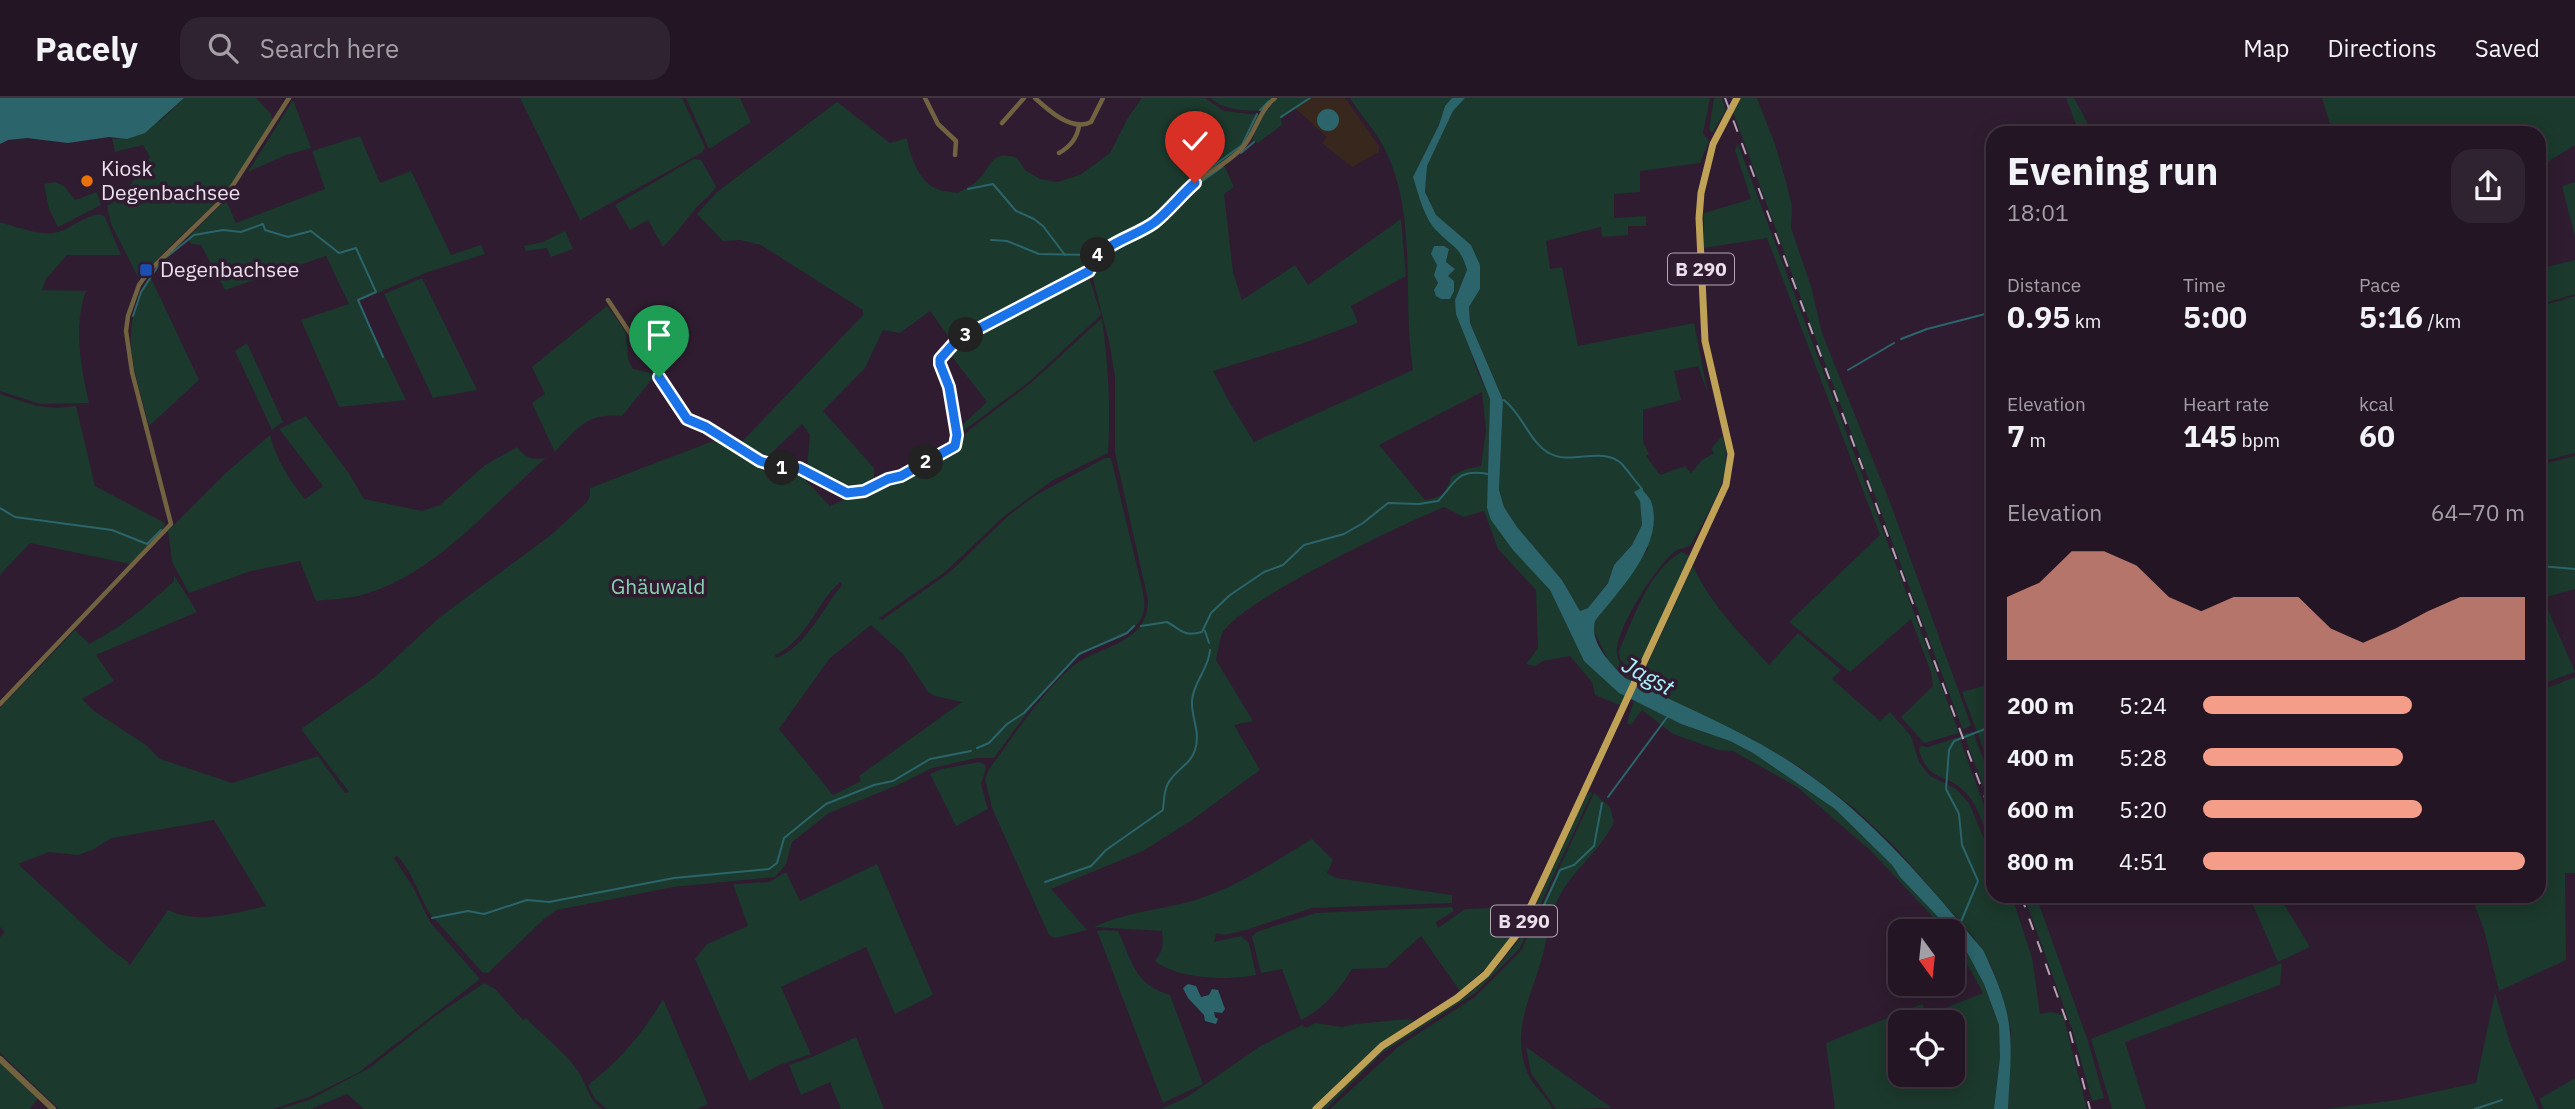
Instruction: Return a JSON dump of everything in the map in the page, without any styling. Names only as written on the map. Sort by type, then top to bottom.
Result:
[{"type":"main road","name":"B 290","points":[[1316,1109],[1373,1054],[1473,986],[1506,951],[1528,913],[1726,485],[1730,467],[1730,445],[1704,341],[1699,218],[1700,193],[1713,144],[1737,98]]},
{"type":"street","points":[[0,704],[171,524],[132,372],[126,331],[128,316],[139,285],[149,271],[226,196],[289,98]]},
{"type":"street","points":[[925,98],[938,124],[956,141],[955,155]]},
{"type":"street","points":[[1002,123],[1024,98]]},
{"type":"street","points":[[1035,98],[1068,122],[1079,126],[1091,122],[1103,98]]},
{"type":"street","points":[[608,300],[687,419],[706,427],[760,461],[783,468],[799,468],[841,491],[855,493],[901,476],[955,446],[957,435],[949,387],[940,359],[957,340],[1089,271],[1096,257],[1108,247],[1140,232],[1157,220],[1195,183],[1243,147],[1261,112],[1275,98]]},
{"type":"street","points":[[1059,153],[1067,149],[1078,134],[1079,126]]},
{"type":"street","points":[[0,1059],[53,1109]]},
{"type":"shaded area","points":[[0,98],[184,98],[145,133],[127,139],[109,137],[68,143],[27,138],[8,140],[0,144]]},
{"type":"shaded area","points":[[1309,98],[1345,98],[1379,146],[1379,152],[1352,167],[1322,143],[1327,137],[1295,108]]},
{"type":"shaded area","points":[[1452,98],[1465,98],[1453,111],[1427,166],[1425,192],[1436,215],[1471,245],[1480,265],[1480,289],[1469,307],[1470,323],[1503,400],[1499,490],[1504,507],[1517,527],[1562,580],[1580,611],[1588,608],[1608,583],[1614,565],[1632,545],[1642,525],[1640,501],[1634,492],[1641,488],[1651,501],[1654,517],[1652,534],[1638,566],[1595,621],[1595,637],[1602,652],[1625,678],[1737,732],[1801,769],[1827,788],[1876,830],[1956,919],[1938,917],[1892,865],[1835,809],[1753,753],[1730,741],[1681,724],[1619,693],[1584,661],[1550,590],[1513,550],[1491,520],[1487,508],[1490,399],[1456,314],[1455,300],[1467,270],[1459,252],[1433,227],[1422,206],[1413,177],[1439,125],[1445,106]]},
{"type":"shaded area","points":[[1328,109],[1336,112],[1339,120],[1336,128],[1328,131],[1320,128],[1317,120],[1320,112]]},
{"type":"shaded area","points":[[1434,246],[1449,249],[1446,262],[1455,269],[1448,276],[1454,281],[1454,291],[1450,299],[1441,299],[1436,296],[1434,290],[1438,283],[1434,275],[1437,265],[1431,254]]},
{"type":"shaded area","points":[[1965,929],[1983,950],[2007,1012],[2011,1061],[2008,1109],[1994,1109],[2000,1058],[1999,1025],[1984,984],[1965,949]]},
{"type":"shaded area","points":[[1188,984],[1196,986],[1201,997],[1209,995],[1212,989],[1218,990],[1225,1009],[1222,1013],[1214,1012],[1218,1019],[1216,1024],[1205,1021],[1204,1015],[1188,998],[1183,988]]},
{"type":"green space","points":[[184,98],[256,98],[271,114],[273,121],[228,191],[138,277],[111,224],[107,206],[124,194],[150,157],[143,145],[115,152],[112,138],[117,139],[160,121]]},
{"type":"green space","points":[[520,98],[682,98],[705,147],[703,152],[580,220]]},
{"type":"green space","points":[[686,98],[740,98],[751,122],[709,149]]},
{"type":"green space","points":[[1142,98],[1205,98],[1224,111],[1259,115],[1241,148],[1181,193],[1155,221],[1142,230],[1107,245],[1084,271],[953,343],[930,311],[900,333],[883,330],[865,368],[823,411],[874,468],[874,482],[845,491],[807,468],[810,435],[802,424],[764,460],[738,446],[863,315],[863,310],[761,245],[740,240],[723,241],[697,214],[717,192],[837,102],[890,143],[907,138],[920,173],[937,189],[958,193],[975,183],[993,161],[1002,156],[1017,158],[1025,170],[1040,179],[1057,182],[1080,175],[1110,153],[1129,116]]},
{"type":"green space","points":[[1210,98],[1273,98],[1258,111],[1238,110]]},
{"type":"green space","points":[[1278,98],[1308,98],[1281,119],[1282,125],[1258,143],[1252,140],[1262,116]]},
{"type":"green space","points":[[1350,98],[1452,98],[1445,106],[1439,125],[1413,177],[1449,241],[1464,257],[1467,270],[1455,300],[1476,368],[1490,399],[1487,508],[1550,590],[1584,660],[1626,696],[1622,706],[1595,695],[1592,682],[1570,656],[1543,661],[1535,666],[1526,664],[1538,648],[1536,590],[1498,549],[1484,511],[1464,517],[1444,507],[1324,564],[1234,620],[1222,634],[1216,660],[1253,721],[1234,725],[1260,770],[1192,820],[1143,851],[1051,889],[1087,930],[1055,938],[1049,935],[992,808],[985,779],[989,769],[1028,716],[1060,678],[1083,660],[1131,635],[1146,615],[1148,600],[1115,453],[1115,377],[1091,271],[1100,256],[1112,246],[1150,229],[1190,189],[1224,165],[1234,187],[1224,194],[1233,272],[1242,300],[1295,265],[1308,285],[1401,219],[1406,276],[1351,306],[1358,323],[1213,371],[1254,442],[1413,370],[1401,197],[1381,142]],"holes":[[[1433,246],[1449,249],[1446,263],[1455,269],[1448,276],[1454,281],[1454,291],[1450,299],[1436,296],[1438,279],[1434,275],[1437,265]],[[1482,392],[1486,430],[1481,466],[1452,476],[1443,494],[1425,500],[1379,445]]]},
{"type":"green space","points":[[1465,98],[1710,98],[1703,133],[1709,141],[1700,163],[1640,171],[1640,192],[1614,194],[1614,218],[1646,216],[1646,226],[1628,226],[1628,235],[1602,237],[1601,227],[1546,241],[1550,269],[1562,267],[1578,346],[1694,323],[1708,394],[1698,366],[1674,371],[1681,400],[1643,410],[1643,442],[1649,454],[1646,456],[1660,475],[1685,466],[1691,473],[1702,460],[1714,453],[1711,449],[1722,436],[1726,449],[1726,463],[1719,491],[1692,543],[1675,551],[1656,572],[1622,631],[1617,654],[1622,666],[1634,674],[1631,681],[1609,662],[1593,629],[1595,621],[1648,549],[1640,501],[1642,525],[1632,545],[1614,565],[1608,582],[1588,608],[1580,611],[1562,580],[1517,527],[1504,507],[1499,490],[1503,400],[1470,323],[1469,307],[1480,289],[1471,245],[1435,215],[1425,192],[1427,166],[1453,111]]},
{"type":"green space","points":[[1714,98],[1722,98],[1726,110],[1711,132],[1709,129]]},
{"type":"green space","points":[[1741,98],[1757,98],[1775,144],[1792,206],[1791,228],[1811,286],[1822,333],[1891,505],[1971,725],[1963,730],[1733,112]]},
{"type":"green space","points":[[2066,98],[2074,98],[2089,126],[2076,126]]},
{"type":"green space","points":[[2322,98],[2575,98],[2575,145],[2546,163],[2546,126],[2331,126]]},
{"type":"green space","points":[[293,100],[311,148],[286,155],[248,172]]},
{"type":"green space","points":[[360,136],[380,183],[411,171],[451,255],[481,245],[485,254],[428,272],[358,301],[406,400],[339,407],[301,320],[349,304],[326,256],[225,290],[201,245],[191,244],[188,237],[226,200],[236,223],[325,189],[312,151]]},
{"type":"green space","points":[[1738,144],[1959,733],[1924,743],[1901,717],[1933,686],[1931,672],[1911,619],[1850,672],[1789,622],[1880,535],[1767,238],[1704,248],[1704,213],[1751,199],[1735,150]]},
{"type":"green space","points":[[694,159],[701,160],[716,186],[663,247],[648,220],[630,230],[615,205]]},
{"type":"green space","points":[[55,182],[64,186],[75,200],[97,192],[101,205],[58,227],[49,209],[44,184]]},
{"type":"green space","points":[[2575,182],[2575,237],[2562,186]]},
{"type":"green space","points":[[100,214],[105,217],[121,255],[67,255],[46,279],[42,290],[86,291],[79,333],[89,403],[40,404],[0,391],[0,222],[34,232],[54,233]]},
{"type":"green space","points":[[565,231],[573,249],[551,257],[547,248],[526,251],[524,246],[543,242]]},
{"type":"green space","points":[[2575,260],[2575,294],[2546,303],[2546,267]]},
{"type":"green space","points":[[150,276],[199,380],[149,426],[134,368],[131,332],[140,296]]},
{"type":"green space","points":[[1084,276],[1090,280],[1101,315],[1030,381],[959,434],[958,429],[987,402],[949,353],[960,341]]},
{"type":"green space","points":[[422,278],[477,390],[433,398],[384,294]]},
{"type":"green space","points":[[2575,296],[2575,453],[2546,460],[2546,305]]},
{"type":"green space","points":[[607,306],[626,332],[628,360],[633,369],[656,374],[622,416],[591,420],[577,429],[555,452],[532,403],[545,394],[532,367]]},
{"type":"green space","name":"Ghäuwald","points":[[1102,318],[1108,386],[1108,453],[1053,480],[1003,517],[945,572],[879,618],[882,620],[950,572],[1008,516],[1036,495],[1105,458],[1111,458],[1143,592],[1144,608],[1141,619],[1132,630],[1085,652],[1054,680],[994,758],[977,758],[932,768],[829,813],[792,842],[786,864],[775,877],[673,887],[557,910],[544,919],[488,973],[482,972],[431,915],[408,870],[397,856],[394,858],[413,887],[430,922],[480,979],[358,1073],[309,1097],[272,1109],[59,1109],[0,1053],[0,937],[5,932],[0,927],[0,708],[75,630],[89,644],[102,637],[153,600],[174,581],[174,575],[197,612],[96,655],[114,681],[82,699],[94,711],[146,745],[160,759],[232,783],[318,756],[345,793],[349,792],[301,729],[375,677],[440,617],[551,535],[587,502],[590,488],[721,438],[771,469],[795,469],[830,506],[940,457],[957,446],[968,431],[1032,382]],"holes":[[[840,582],[842,585],[805,636],[787,653],[776,658],[775,655],[804,631]],[[871,625],[903,654],[928,692],[962,702],[859,776],[861,781],[833,795],[779,729],[830,658]],[[214,820],[266,906],[204,917],[192,917],[168,910],[129,966],[128,962],[110,949],[18,864],[49,852],[78,855],[112,838]]]},
{"type":"green space","points":[[247,343],[283,422],[272,430],[235,351]]},
{"type":"green space","points":[[0,394],[37,406],[76,406],[95,486],[165,523],[163,530],[130,564],[30,543],[0,575]]},
{"type":"green space","points":[[306,416],[348,472],[364,499],[422,511],[440,505],[485,465],[517,447],[529,457],[546,458],[439,555],[391,584],[359,596],[316,601],[300,561],[251,571],[189,593],[172,562],[168,531],[228,471],[270,435],[284,469],[305,499],[323,486],[279,429]]},
{"type":"green space","points":[[2575,456],[2575,589],[2546,597],[2546,463]]},
{"type":"green space","points":[[1681,552],[1691,556],[1637,670],[1620,659],[1619,651],[1651,583],[1669,561]]},
{"type":"green space","points":[[1693,566],[1717,606],[1769,665],[1798,633],[1841,670],[1832,679],[1880,721],[1890,712],[1911,736],[1919,762],[1930,776],[1955,788],[1969,803],[1986,843],[1986,903],[2014,903],[2032,958],[2040,1014],[2052,1012],[2063,1015],[2087,1109],[2008,1109],[2011,1030],[1991,965],[1965,928],[1965,919],[1958,919],[1895,847],[1855,809],[1801,768],[1748,737],[1640,686],[1647,677],[1644,675]]},
{"type":"green space","points":[[2546,605],[2575,672],[2546,682]]},
{"type":"green space","points":[[2575,677],[2575,873],[2565,873],[2566,960],[2499,991],[2484,930],[2474,903],[2546,903],[2546,688]]},
{"type":"green space","points":[[1986,685],[1986,755],[1962,692]]},
{"type":"green space","points":[[1634,700],[1681,724],[1730,741],[1753,753],[1835,809],[1892,865],[1941,919],[1935,919],[1871,851],[1797,787],[1733,751],[1718,750],[1673,734],[1642,710],[1631,725],[1627,723]]},
{"type":"green space","points":[[1973,732],[1986,766],[1986,794],[1964,734]]},
{"type":"green space","points":[[1959,737],[1986,811],[1986,834],[1979,814],[1966,793],[1952,782],[1933,773],[1923,761],[1919,750],[1921,746],[1928,747]]},
{"type":"green space","points":[[979,762],[986,768],[981,784],[988,809],[956,826],[930,774]]},
{"type":"green space","points":[[1590,792],[1592,793],[1520,948],[1475,993],[1382,1053],[1326,1109],[1320,1109],[1383,1048],[1470,993],[1497,967],[1521,937]]},
{"type":"green space","points":[[1594,793],[1610,807],[1614,822],[1565,887],[1556,904],[1522,1030],[1523,1059],[1528,1074],[1553,1109],[1330,1109],[1399,1046],[1475,997],[1521,951]]},
{"type":"green space","points":[[1312,839],[1333,860],[1327,873],[1336,878],[1452,895],[1452,903],[1312,908],[1246,930],[1224,935],[1216,933],[1214,942],[1241,936],[1249,943],[1256,975],[1232,978],[1189,975],[1176,972],[1155,961],[1162,946],[1162,931],[1094,927],[1119,917],[1213,894]]},
{"type":"green space","points":[[877,864],[933,995],[895,1014],[866,947],[781,987],[811,1054],[779,1065],[749,1081],[695,959],[707,944],[748,926],[733,884],[769,882],[786,872],[800,901]]},
{"type":"green space","points":[[2027,903],[2039,903],[2088,1041],[2104,1098],[2092,1101],[2073,1032]]},
{"type":"green space","points":[[2252,903],[2283,903],[2310,947],[2278,962]]},
{"type":"green space","points":[[1452,907],[1454,911],[1436,922],[1438,928],[1465,909],[1494,908],[1522,913],[1515,934],[1507,945],[1460,991],[1421,936],[1386,968],[1352,969],[1330,998],[1301,1020],[1282,969],[1261,973],[1252,937],[1256,932],[1316,913]]},
{"type":"green space","points":[[1097,931],[1118,931],[1136,971],[1149,985],[1170,995],[1203,1084],[1163,1103]]},
{"type":"green space","points":[[1965,949],[1984,984],[1999,1025],[2000,1059],[1994,1109],[1835,1109],[1826,1043],[1888,1018],[1888,1087],[1965,1087],[1965,1010],[1940,1010],[1983,993],[1965,961]]},
{"type":"green space","points":[[2282,963],[2280,985],[2125,1042],[2146,1109],[2112,1109],[2091,1039]]},
{"type":"green space","points":[[484,983],[495,989],[523,1020],[526,1018],[566,1057],[578,1071],[593,1100],[602,1109],[364,1109],[347,1094],[311,1109],[279,1109],[309,1100],[371,1067],[434,1017]]},
{"type":"green space","points":[[2495,993],[2511,1046],[2539,1109],[2326,1109],[2397,1100],[2476,1083]]},
{"type":"green space","points":[[663,999],[708,1104],[697,1109],[607,1109],[595,1099],[588,1085],[630,1046]]},
{"type":"green space","points":[[1922,1004],[1925,1010],[1907,1010]]},
{"type":"green space","points":[[1414,1020],[1366,1056],[1313,1109],[1161,1109],[1187,1097],[1259,1047],[1302,1025],[1306,1028],[1315,1023],[1342,1027]]},
{"type":"green space","points":[[856,1037],[884,1109],[841,1109],[830,1082],[801,1095],[789,1065]]},
{"type":"green space","points":[[1526,1047],[1612,1108],[1556,1109],[1531,1073]]},
{"type":"green space","points":[[0,1061],[38,1098],[30,1109],[0,1109]]},
{"type":"green space","points":[[2575,1078],[2575,1109],[2544,1109],[2539,1099]]},
{"type":"waterway","points":[[1281,117],[1310,98]]},
{"type":"waterway","points":[[1260,110],[1269,101]]},
{"type":"waterway","points":[[1189,184],[1242,145],[1257,114]]},
{"type":"waterway","points":[[1241,153],[1254,142]]},
{"type":"waterway","points":[[1173,208],[1197,185],[1222,167]]},
{"type":"waterway","points":[[968,189],[993,184],[1016,211],[1043,226],[1065,255]]},
{"type":"waterway","points":[[1115,246],[1153,228],[1169,212]]},
{"type":"waterway","points":[[164,259],[194,235],[223,230],[241,232],[263,224],[265,230],[288,237],[311,231],[339,253],[356,248],[376,292],[358,300],[383,357]]},
{"type":"waterway","points":[[991,240],[1007,241],[1039,254],[1093,255]]},
{"type":"waterway","points":[[133,316],[141,292],[160,263]]},
{"type":"waterway","points":[[1901,339],[1927,329],[1986,314]]},
{"type":"waterway","points":[[1848,370],[1894,343]]},
{"type":"waterway","points":[[1504,400],[1537,443],[1549,453],[1567,458],[1605,456],[1614,459],[1622,464],[1642,489]]},
{"type":"waterway","points":[[1141,626],[1167,622],[1187,633],[1202,632],[1211,613],[1230,595],[1264,572],[1283,565],[1304,545],[1344,534],[1388,503],[1419,504],[1438,501],[1463,475],[1488,474]]},
{"type":"waterway","points":[[0,508],[15,517],[112,530],[147,544],[161,530]]},
{"type":"waterway","points":[[2546,567],[2575,569]]},
{"type":"waterway","points":[[977,748],[989,743],[1007,724],[1024,713],[1079,654],[1127,633],[1134,626]]},
{"type":"waterway","points":[[1205,631],[1209,643]]},
{"type":"waterway","points":[[1045,882],[1091,866],[1106,850],[1163,810],[1169,782],[1195,750],[1197,737],[1192,707],[1193,694],[1210,650]]},
{"type":"waterway","points":[[1608,797],[1668,716]]},
{"type":"waterway","points":[[1962,919],[1978,881],[1962,845],[1959,814],[1946,789],[1949,750],[1954,741],[1986,729]]},
{"type":"waterway","points":[[432,918],[468,911],[484,914],[527,900],[549,902],[674,878],[769,869],[777,863],[784,838],[826,804],[874,785],[893,781],[930,759],[971,751]]},
{"type":"waterway","points":[[1539,916],[1560,870],[1574,865],[1594,846],[1602,803]]},
{"type":"waterway","points":[[2475,1109],[2502,1100]]},
{"type":"railway","points":[[1725,98],[1986,800]]},
{"type":"railway","points":[[2024,903],[2069,1028],[2090,1109]]},
{"type":"place","name":"Kiosk Degenbachsee","points":[[87,181]]},
{"type":"place","name":"Degenbachsee","points":[[146,270]]},
{"type":"route","points":[[659,377],[687,419],[706,427],[747,455],[783,468],[808,471],[847,493],[864,491],[888,479],[901,476],[955,446],[957,435],[949,387],[940,359],[957,340],[1089,271],[1096,257],[1108,247],[1140,232],[1157,220],[1195,183]]},
{"type":"water label","name":"Jagst","points":[[1648,676]]}]
